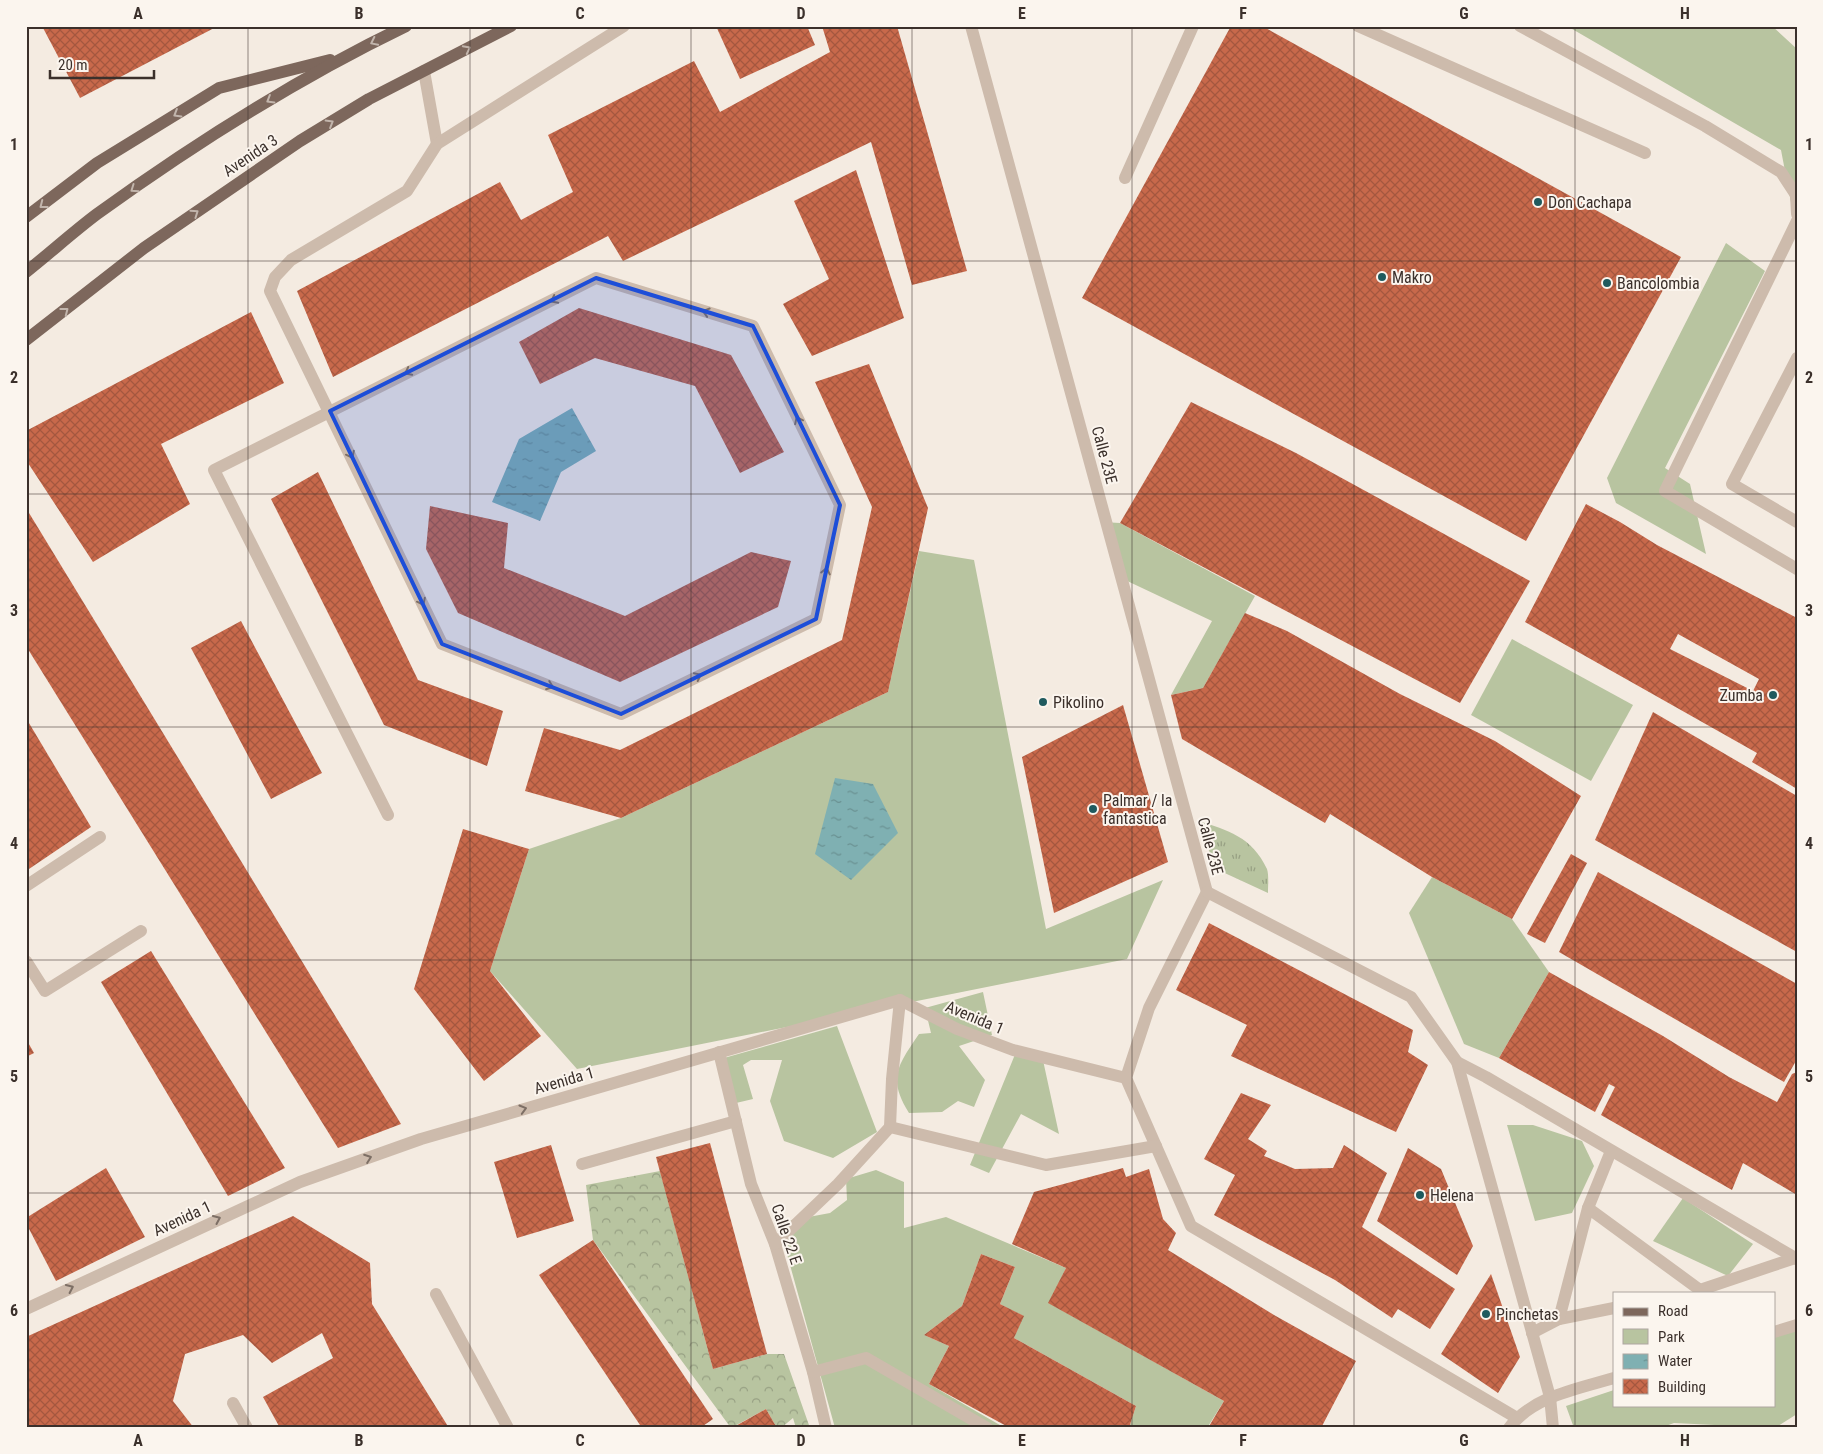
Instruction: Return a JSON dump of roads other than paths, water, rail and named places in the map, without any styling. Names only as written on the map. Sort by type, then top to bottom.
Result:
[{"type":"main road","points":[[26,272],[96,215],[204,141],[342,57],[406,26]]},
{"type":"main road","name":"Avenida 3","points":[[26,340],[144,248],[283,152],[369,99],[511,26]]},
{"type":"main road","points":[[26,218],[97,163],[218,88],[342,57]]},
{"type":"street","points":[[388,815],[214,470],[330,411],[596,278],[753,326],[840,505],[816,619],[621,714],[442,644],[330,411],[270,291],[276,277],[291,260],[407,191],[437,144],[624,26]]},
{"type":"street","name":"Calle 23E","points":[[971,26],[1207,892]]},
{"type":"street","points":[[1125,178],[1193,26]]},
{"type":"street","points":[[1358,26],[1645,153]]},
{"type":"street","points":[[1520,26],[1705,126],[1782,172],[1796,195],[1797,214]]},
{"type":"street","points":[[424,71],[437,144]]},
{"type":"street","points":[[1797,221],[1665,491],[1797,569]]},
{"type":"street","points":[[1797,358],[1732,484],[1797,522]]},
{"type":"street","points":[[26,886],[100,837]]},
{"type":"street","points":[[1553,1428],[1550,1397],[1457,1062],[1411,997],[1207,892],[1149,1008],[1126,1078],[1191,1226],[1513,1423],[1550,1397],[1613,1378]]},
{"type":"street","points":[[26,961],[45,991],[141,931]]},
{"type":"street","points":[[775,1244],[838,1184],[890,1127],[892,1079],[900,1000]]},
{"type":"street","name":"Avenida 1","points":[[26,1309],[300,1182],[421,1139],[900,1000],[957,1030],[1013,1050],[1126,1078]]},
{"type":"street","name":"Calle 22 E","points":[[719,1052],[752,1184],[775,1244],[826,1428]]},
{"type":"street","points":[[1457,1062],[1486,1077],[1796,1258]]},
{"type":"street","points":[[582,1164],[736,1121]]},
{"type":"street","points":[[890,1127],[1046,1166],[1156,1146]]},
{"type":"street","points":[[1559,1320],[1588,1208],[1611,1151]]},
{"type":"street","points":[[1588,1208],[1700,1290]]},
{"type":"street","points":[[1691,1292],[1796,1258]]},
{"type":"street","points":[[436,1294],[508,1428]]},
{"type":"street","points":[[1532,1333],[1559,1320],[1613,1308]]},
{"type":"street","points":[[1776,1331],[1797,1325]]},
{"type":"street","points":[[812,1372],[866,1358],[986,1428]]},
{"type":"street","points":[[233,1403],[247,1428]]},
{"type":"water","points":[[572,408],[596,451],[561,472],[540,521],[492,502],[519,439]]},
{"type":"water","points":[[835,778],[873,784],[898,833],[851,880],[815,854]]},
{"type":"place","name":"Don Cachapa","points":[[1538,202]]},
{"type":"place","name":"Makro","points":[[1382,277]]},
{"type":"place","name":"Bancolombia","points":[[1607,283]]},
{"type":"place","name":"Zumba","points":[[1773,695]]},
{"type":"place","name":"Pikolino","points":[[1043,702]]},
{"type":"place","name":"Palmar / la fantastica","points":[[1093,809]]},
{"type":"place","name":"Helena","points":[[1420,1195]]},
{"type":"place","name":"Pinchetas","points":[[1486,1314]]}]
